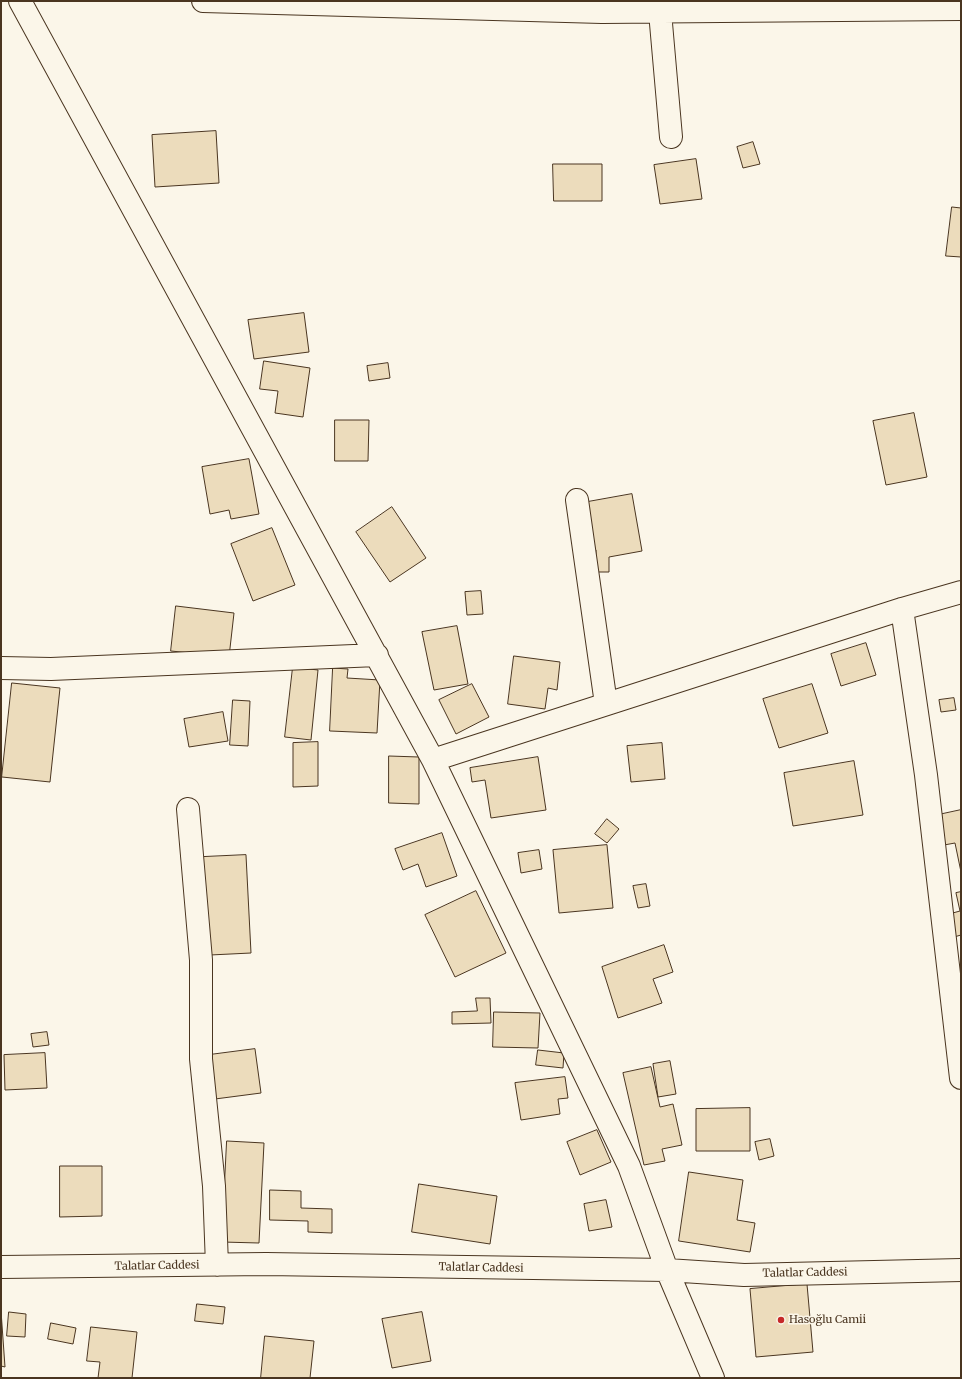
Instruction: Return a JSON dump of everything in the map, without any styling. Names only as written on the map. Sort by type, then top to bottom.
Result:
[{"type":"street","points":[[20,1],[433,760],[629,1166],[667,1270],[713,1378]]},
{"type":"street","points":[[203,1],[602,12],[961,9]]},
{"type":"street","points":[[660,12],[671,137]]},
{"type":"street","points":[[577,500],[606,704]]},
{"type":"street","points":[[433,760],[902,609],[961,592]]},
{"type":"street","points":[[902,609],[926,775],[961,1078]]},
{"type":"street","points":[[1,668],[51,669],[377,655]]},
{"type":"street","points":[[188,810],[201,960],[201,1059],[214,1186],[217,1265]]},
{"type":"street","name":"Talatlar Caddesi","points":[[1,1267],[266,1264],[667,1270],[744,1275],[961,1270]]},
{"type":"building","points":[[216,131],[219,183],[155,187],[152,135]]},
{"type":"building","points":[[753,142],[760,164],[743,168],[737,147]]},
{"type":"building","points":[[696,159],[702,199],[660,204],[654,165]]},
{"type":"building","points":[[553,164],[602,164],[602,201],[554,201]]},
{"type":"building","points":[[952,207],[961,208],[961,257],[946,256]]},
{"type":"building","points":[[304,313],[309,352],[254,359],[248,320]]},
{"type":"building","points":[[264,361],[310,368],[303,417],[275,413],[278,391],[260,389]]},
{"type":"building","points":[[388,363],[390,378],[369,381],[367,366]]},
{"type":"building","points":[[914,413],[927,477],[886,485],[873,421]]},
{"type":"building","points":[[335,420],[369,420],[368,461],[335,461]]},
{"type":"building","points":[[249,459],[259,514],[231,519],[229,510],[210,514],[202,467]]},
{"type":"building","points":[[632,494],[642,551],[609,557],[609,572],[595,572],[596,550],[591,551],[582,503]]},
{"type":"building","points":[[392,507],[426,558],[390,582],[356,532]]},
{"type":"building","points":[[272,528],[295,585],[253,601],[231,544]]},
{"type":"building","points":[[481,591],[483,614],[467,615],[465,592]]},
{"type":"building","points":[[176,606],[234,613],[229,657],[171,651]]},
{"type":"building","points":[[457,626],[468,684],[434,690],[422,632]]},
{"type":"building","points":[[866,643],[876,675],[841,686],[831,654]]},
{"type":"building","points":[[514,656],[560,662],[557,690],[548,688],[545,709],[508,704]]},
{"type":"building","points":[[293,667],[318,670],[311,740],[285,737]]},
{"type":"building","points":[[333,668],[348,669],[347,678],[380,680],[377,733],[330,731]]},
{"type":"building","points":[[12,683],[60,688],[50,782],[2,777]]},
{"type":"building","points":[[472,684],[489,717],[456,734],[439,700]]},
{"type":"building","points":[[812,684],[828,733],[779,748],[763,699]]},
{"type":"building","points":[[954,698],[956,710],[941,712],[939,700]]},
{"type":"building","points":[[233,700],[250,701],[248,746],[230,745]]},
{"type":"building","points":[[223,712],[228,741],[189,747],[184,719]]},
{"type":"building","points":[[318,742],[318,786],[293,787],[293,743]]},
{"type":"building","points":[[662,743],[665,779],[631,782],[627,746]]},
{"type":"building","points":[[389,756],[419,757],[419,804],[389,803]]},
{"type":"building","points":[[538,757],[546,810],[491,818],[485,780],[472,782],[470,768]]},
{"type":"building","points":[[854,761],[863,815],[793,826],[784,773]]},
{"type":"building","points":[[961,810],[961,872],[955,843],[944,845],[938,815]]},
{"type":"building","points":[[607,819],[619,829],[607,843],[595,834]]},
{"type":"building","points":[[442,833],[457,876],[426,887],[418,864],[403,870],[395,849]]},
{"type":"building","points":[[607,845],[613,908],[559,913],[553,850]]},
{"type":"building","points":[[539,850],[542,869],[521,873],[518,853]]},
{"type":"building","points":[[246,855],[251,953],[210,955],[203,857]]},
{"type":"building","points":[[646,884],[650,906],[638,908],[633,886]]},
{"type":"building","points":[[476,891],[506,953],[455,977],[425,915]]},
{"type":"building","points":[[961,892],[961,935],[954,937],[949,914],[960,911],[956,893]]},
{"type":"building","points":[[664,945],[673,972],[653,979],[662,1003],[618,1018],[602,967]]},
{"type":"building","points":[[476,998],[490,998],[491,1023],[452,1024],[452,1012],[477,1011]]},
{"type":"building","points":[[494,1012],[540,1013],[538,1048],[493,1047]]},
{"type":"building","points":[[47,1032],[49,1045],[33,1047],[31,1034]]},
{"type":"building","points":[[255,1049],[261,1093],[215,1099],[209,1055]]},
{"type":"building","points":[[538,1050],[564,1053],[563,1068],[536,1065]]},
{"type":"building","points":[[45,1053],[47,1088],[5,1090],[4,1055]]},
{"type":"building","points":[[670,1061],[676,1094],[658,1097],[653,1064]]},
{"type":"building","points":[[651,1067],[660,1107],[673,1104],[682,1145],[662,1149],[665,1161],[644,1165],[623,1073]]},
{"type":"building","points":[[565,1077],[568,1098],[558,1099],[560,1114],[521,1120],[515,1083]]},
{"type":"building","points":[[750,1108],[750,1151],[696,1151],[696,1109]]},
{"type":"building","points":[[597,1130],[611,1162],[580,1175],[567,1142]]},
{"type":"building","points":[[770,1139],[774,1156],[759,1160],[755,1142]]},
{"type":"building","points":[[227,1141],[264,1143],[259,1243],[222,1242]]},
{"type":"building","points":[[60,1166],[102,1166],[102,1216],[60,1217]]},
{"type":"building","points":[[689,1172],[743,1180],[737,1220],[755,1223],[750,1252],[679,1241]]},
{"type":"building","points":[[419,1184],[497,1196],[490,1244],[412,1232]]},
{"type":"building","points":[[270,1190],[301,1191],[301,1208],[332,1209],[332,1233],[308,1232],[308,1221],[270,1220]]},
{"type":"building","points":[[606,1200],[612,1227],[589,1231],[584,1204]]},
{"type":"building","name":"Hasoğlu Camii","points":[[807,1284],[813,1352],[756,1357],[750,1289]]},
{"type":"building","points":[[197,1304],[225,1307],[223,1324],[195,1321]]},
{"type":"building","points":[[1,1311],[5,1367],[1,1366]]},
{"type":"building","points":[[9,1312],[26,1314],[25,1337],[7,1336]]},
{"type":"building","points":[[422,1312],[431,1361],[392,1368],[382,1319]]},
{"type":"building","points":[[51,1323],[76,1328],[73,1344],[48,1339]]},
{"type":"building","points":[[91,1327],[137,1332],[132,1378],[98,1378],[100,1362],[87,1361]]},
{"type":"building","points":[[265,1336],[314,1341],[310,1378],[261,1378]]},
{"type":"place","name":"Hasoğlu Camii","points":[[781,1320]]}]
